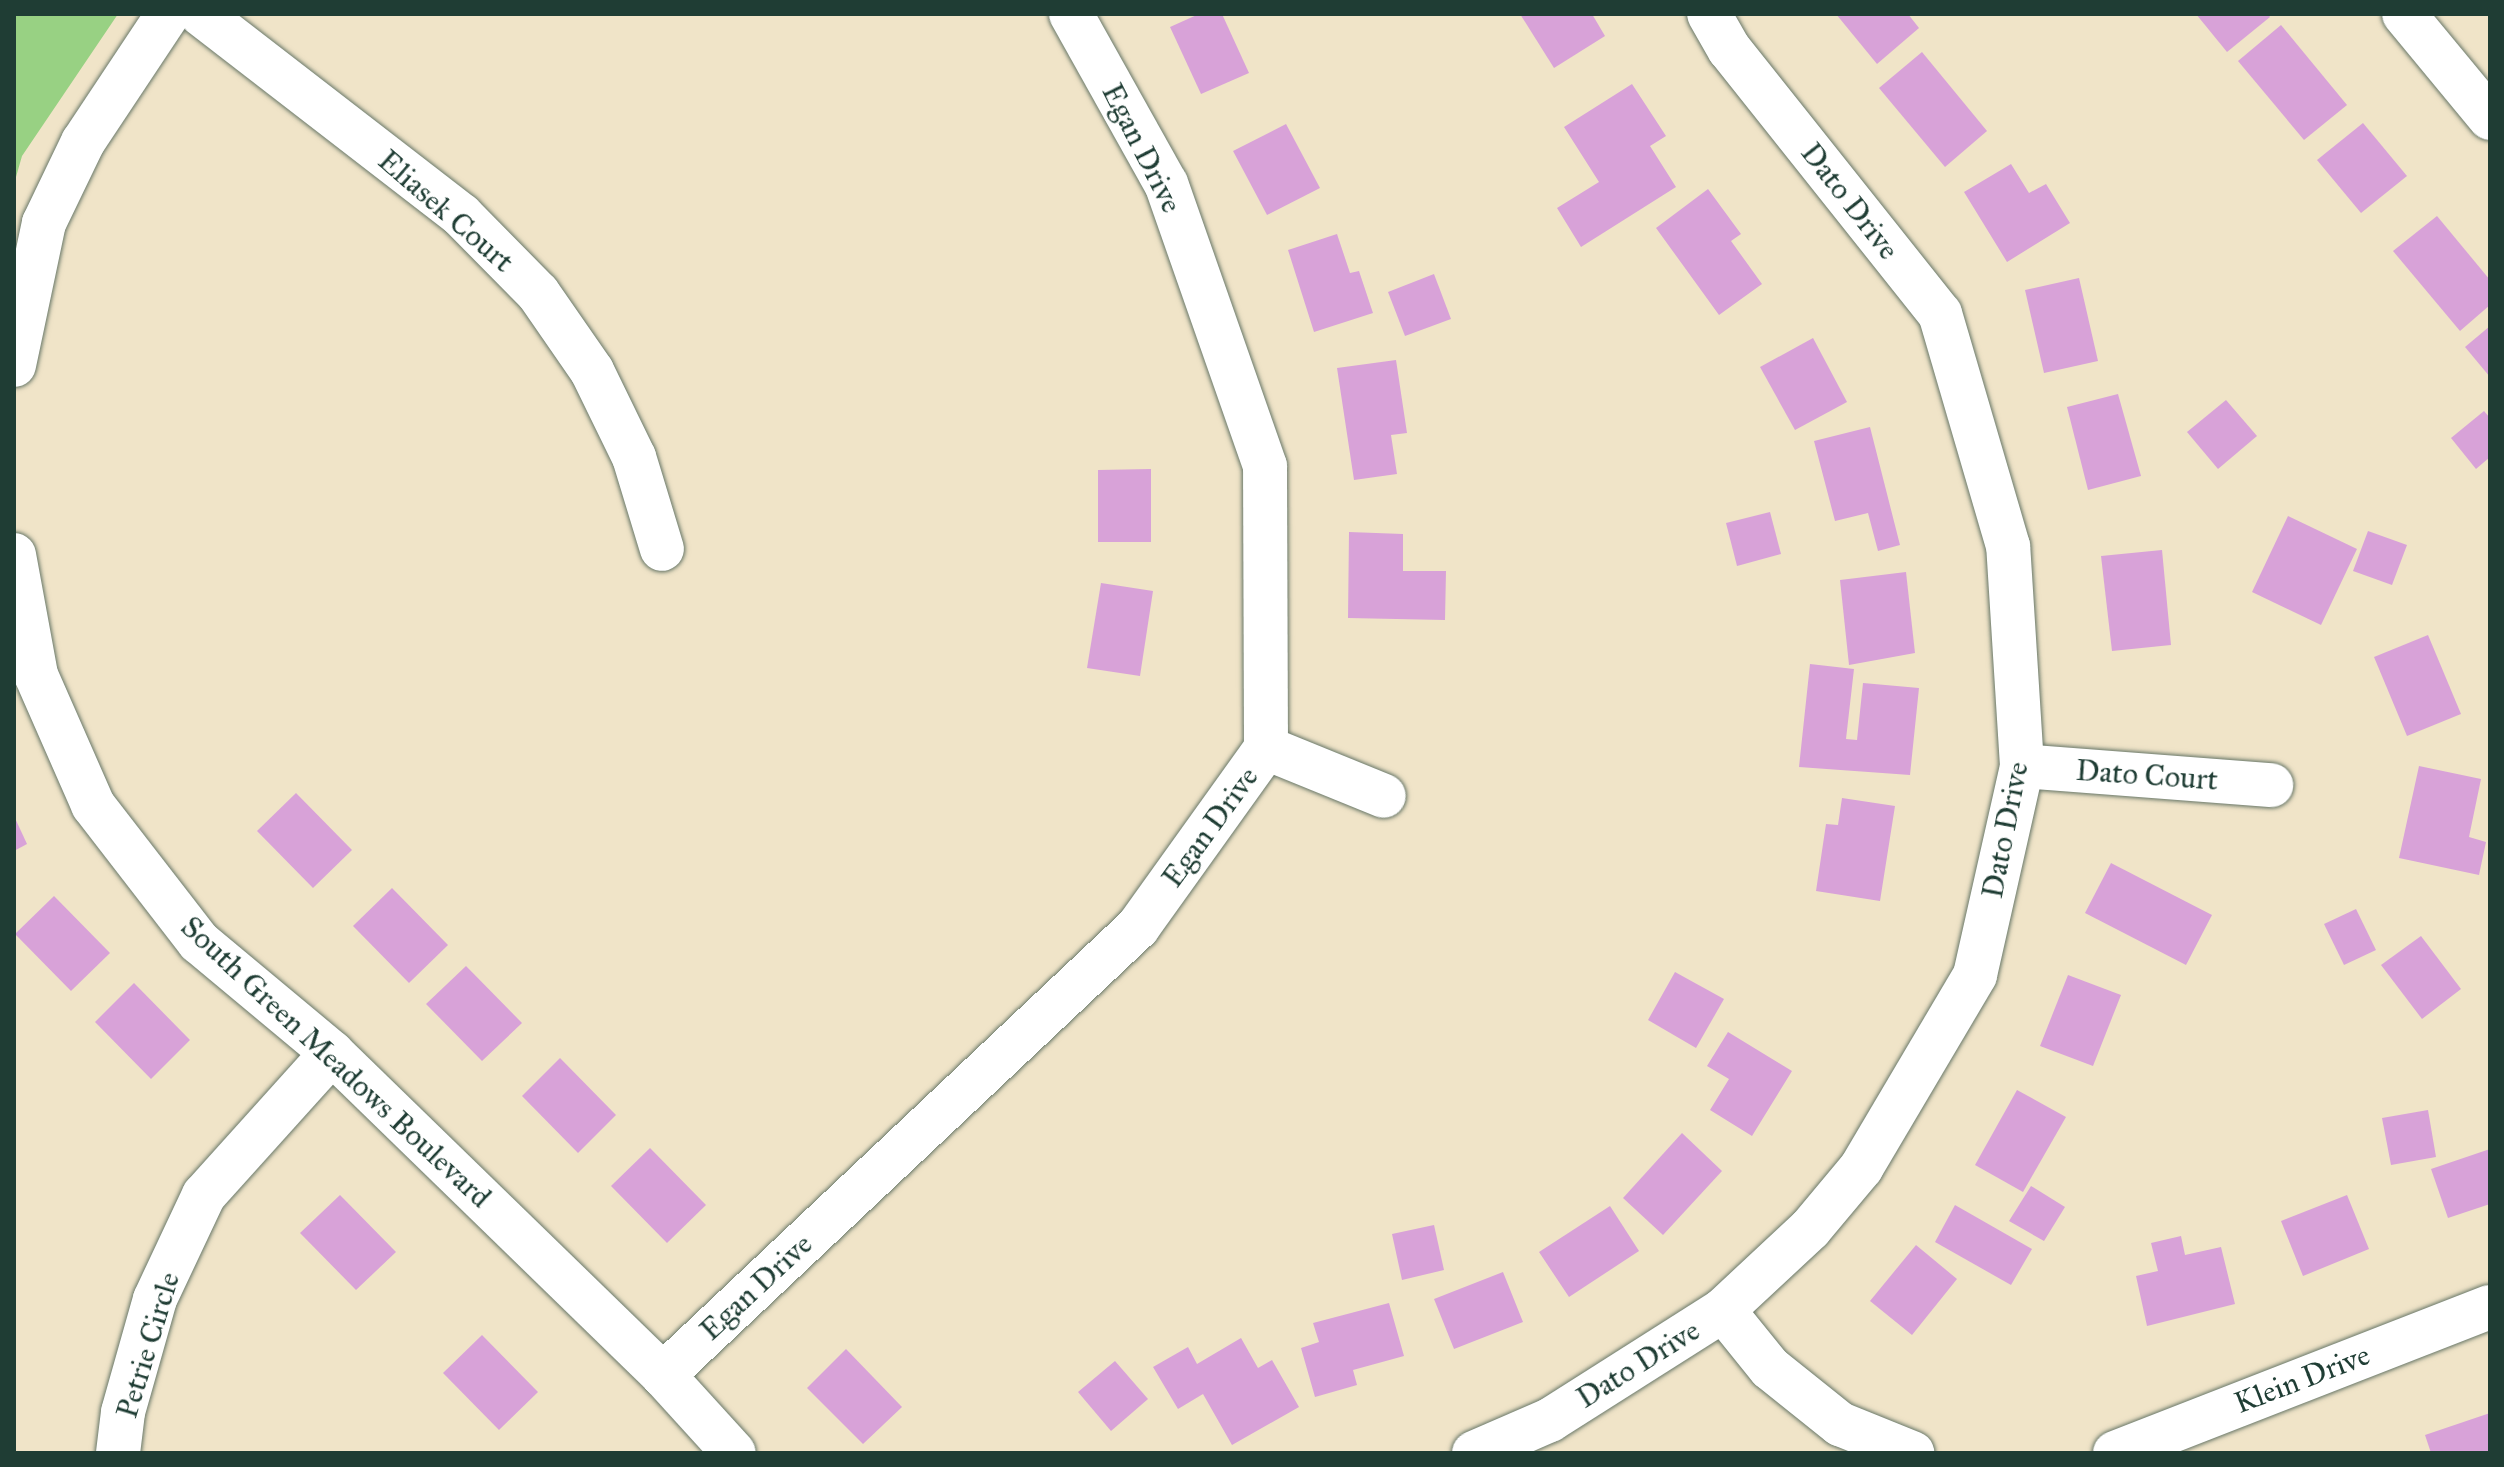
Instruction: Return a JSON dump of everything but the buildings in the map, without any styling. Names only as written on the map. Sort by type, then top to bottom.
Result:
[{"type":"street","points":[[14,365],[44,223],[83,142],[168,14]]},
{"type":"street","name":"Eliasek Court","points":[[201,14],[461,215],[538,293],[592,371],[634,457],[662,549]]},
{"type":"street","name":"Egan Drive","points":[[663,1375],[1138,927],[1266,748],[1265,466],[1166,184],[1071,14]]},
{"type":"street","name":"Dato Drive","points":[[1474,1453],[1550,1420],[1723,1310],[1810,1229],[1861,1168],[1975,975],[2022,766],[2008,546],[1940,314],[1729,49],[1709,14]]},
{"type":"street","points":[[2404,14],[2490,118]]},
{"type":"street","name":"South Green Meadows Boulevard","points":[[14,555],[20,618],[36,675],[93,805],[199,942],[332,1053],[663,1375],[734,1453]]},
{"type":"street","points":[[1266,748],[1384,796]]},
{"type":"street","name":"Dato Court","points":[[2022,766],[2271,785]]},
{"type":"street","name":"Petrie Circle","points":[[118,1453],[123,1412],[155,1299],[204,1195],[332,1053]]},
{"type":"street","name":"Klein Drive","points":[[2115,1453],[2490,1307]]},
{"type":"street","points":[[1723,1310],[1770,1368],[1840,1424],[1912,1453]]},
{"type":"green space","points":[[14,14],[118,14],[22,156],[14,184]]}]
